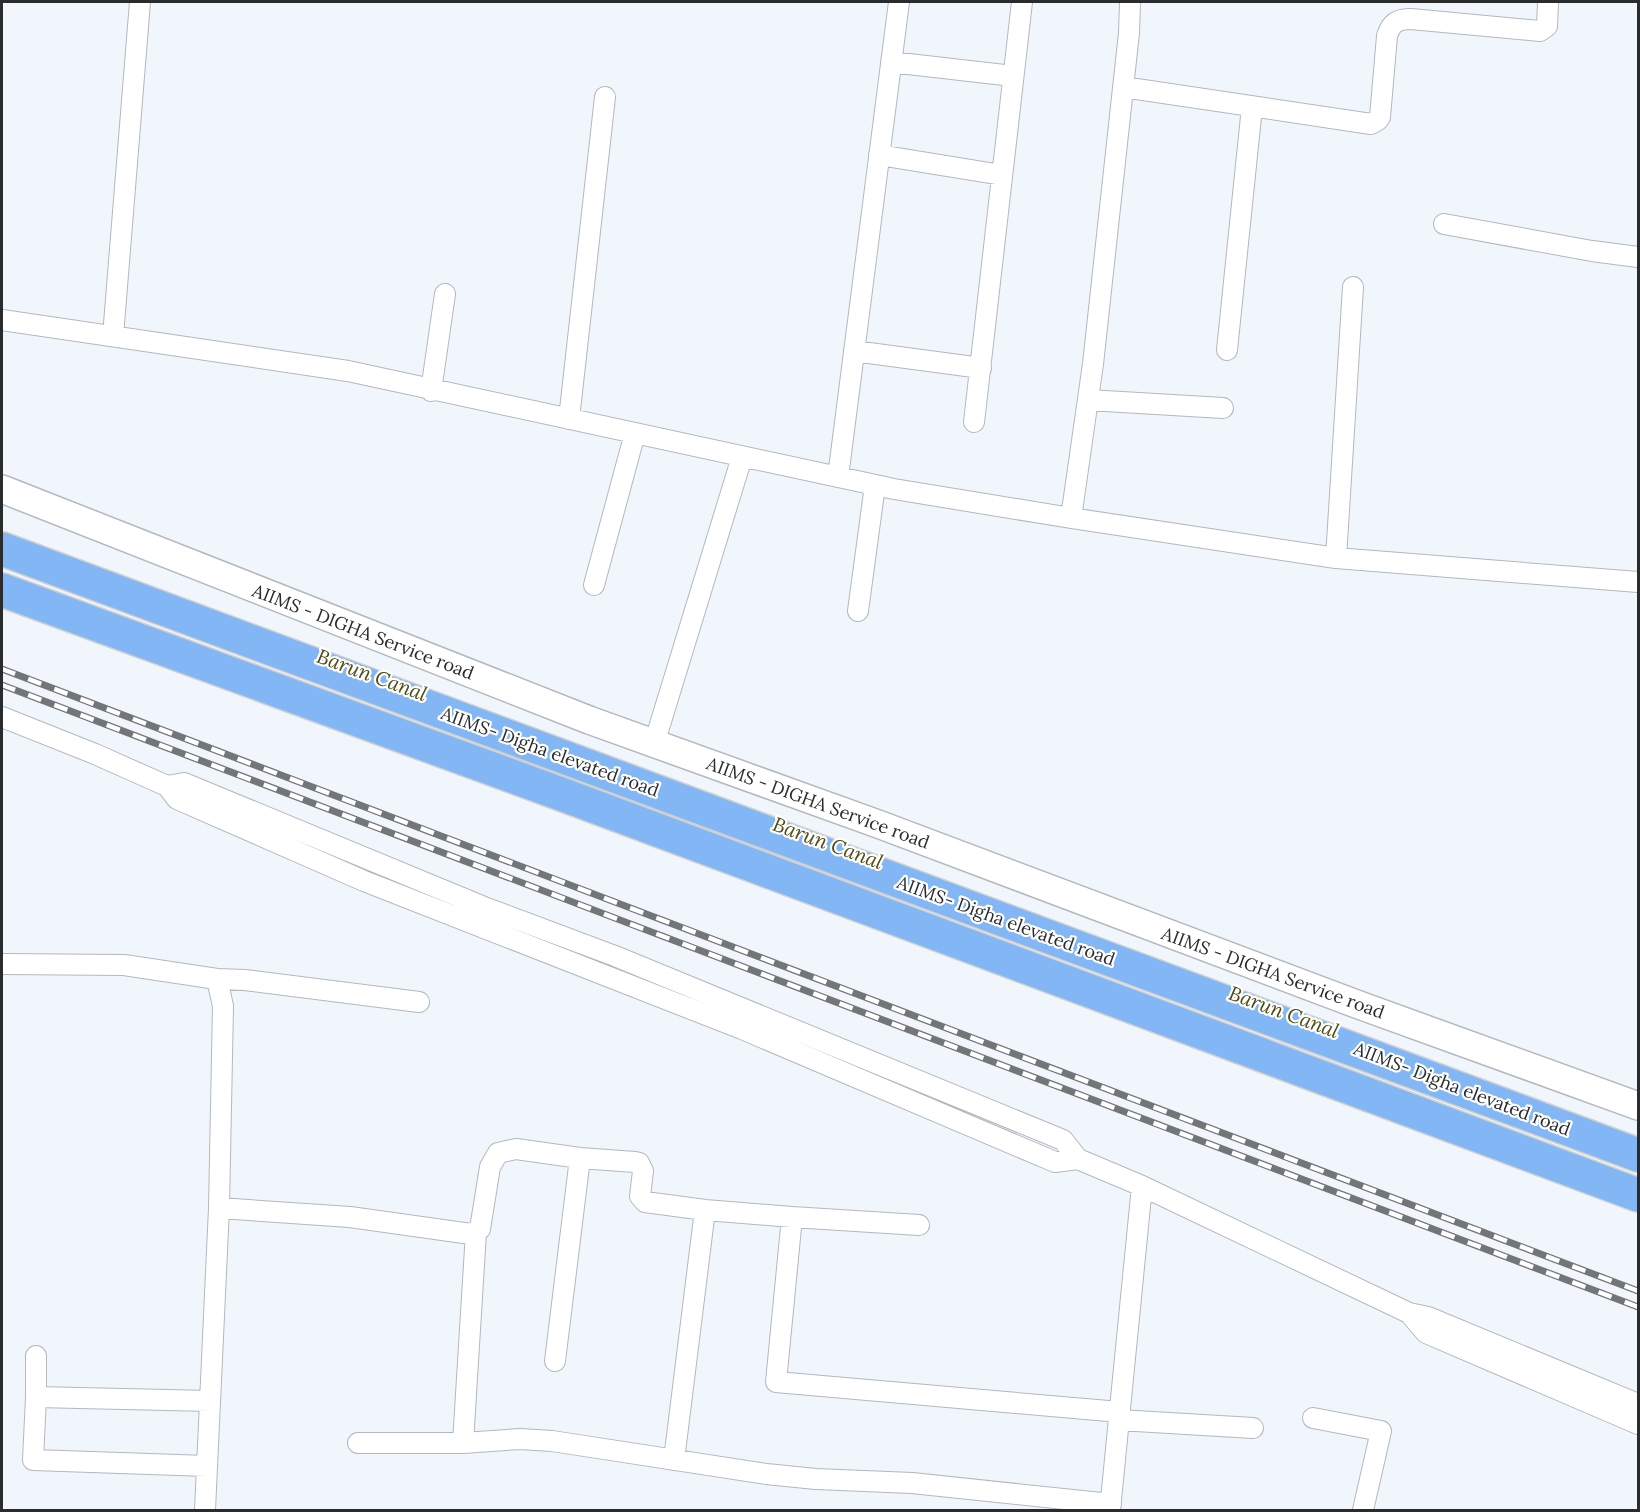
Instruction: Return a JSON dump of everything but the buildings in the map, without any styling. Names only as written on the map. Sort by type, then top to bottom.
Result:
[{"type":"highway","name":"AIIMS- Digha elevated road","points":[[2,549],[1638,1155]]},
{"type":"highway","name":"AIIMS- Digha elevated road","points":[[2,590],[561,794],[1638,1196]]},
{"type":"main road","name":"AIIMS - DIGHA Service road","points":[[2,489],[578,716],[878,824],[1638,1107]]},
{"type":"street","points":[[113,336],[140,2]]},
{"type":"street","points":[[838,477],[899,2]]},
{"type":"street","points":[[974,422],[1022,2]]},
{"type":"street","points":[[1071,518],[1088,400],[1129,33],[1130,2]]},
{"type":"street","points":[[1123,87],[1362,123],[1375,123],[1380,117],[1387,36],[1390,26],[1396,21],[1411,19],[1540,31],[1547,26],[1548,2]]},
{"type":"street","points":[[891,62],[1013,76]]},
{"type":"street","points":[[568,419],[605,98]]},
{"type":"street","points":[[1227,350],[1252,107]]},
{"type":"street","points":[[879,155],[1002,175]]},
{"type":"street","points":[[1444,224],[1638,257]]},
{"type":"street","points":[[1336,558],[1353,287]]},
{"type":"street","points":[[431,391],[445,294]]},
{"type":"street","points":[[2,320],[348,371],[431,391],[875,485],[1071,518],[1336,558],[1638,582]]},
{"type":"street","points":[[854,351],[981,368]]},
{"type":"street","points":[[1088,400],[1223,408]]},
{"type":"street","points":[[594,585],[635,433]]},
{"type":"street","points":[[654,744],[742,457]]},
{"type":"street","points":[[858,611],[875,485]]},
{"type":"street","points":[[2,717],[167,786],[184,783],[484,907],[722,999],[1063,1140],[1078,1160],[1142,1186],[1409,1313],[1428,1317],[1638,1404]]},
{"type":"street","points":[[2,964],[124,965],[217,979],[245,980],[419,1002]]},
{"type":"street","points":[[205,1510],[219,1208],[223,1006],[217,979]]},
{"type":"street","points":[[463,1443],[476,1232],[482,1221],[490,1167],[498,1153],[516,1149],[639,1163],[642,1168],[640,1192],[645,1202],[705,1210],[919,1225]]},
{"type":"street","points":[[555,1361],[580,1158]]},
{"type":"street","points":[[358,1443],[463,1443],[520,1439],[552,1441],[766,1474],[816,1479],[912,1483],[1110,1507],[1142,1186]]},
{"type":"street","points":[[219,1208],[350,1217],[463,1234],[476,1232]]},
{"type":"street","points":[[674,1460],[705,1210]]},
{"type":"street","points":[[792,1217],[776,1382],[1253,1428]]},
{"type":"street","points":[[1409,1313],[1426,1333],[1638,1424]]},
{"type":"street","points":[[36,1356],[33,1460],[207,1466]]},
{"type":"street","points":[[36,1397],[210,1401]]},
{"type":"street","points":[[1312,1418],[1381,1431],[1363,1510]]},
{"type":"railway","points":[[2,669],[1638,1291]]},
{"type":"railway","points":[[2,685],[1638,1307]]},
{"type":"water label","name":"Barun Canal","points":[[372,675]]},
{"type":"water label","name":"Barun Canal","points":[[828,843]]},
{"type":"water label","name":"Barun Canal","points":[[1284,1012]]}]
